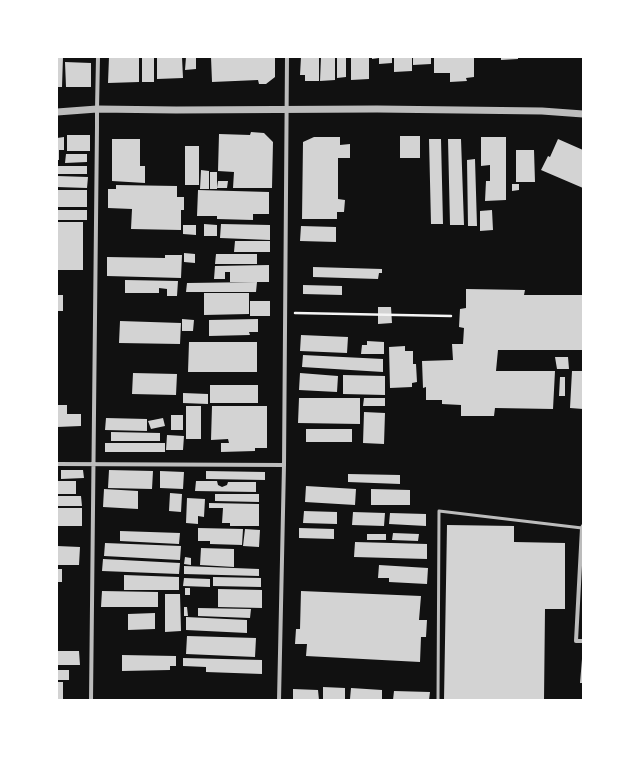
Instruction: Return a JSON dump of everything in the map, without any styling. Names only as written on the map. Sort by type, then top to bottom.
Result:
[{"type":"street","points":[[91,700],[98,57]]},
{"type":"street","points":[[279,700],[284,466],[287,57]]},
{"type":"street","points":[[57,112],[97,109],[176,110],[377,108],[534,111],[583,114]]},
{"type":"street","points":[[57,464],[284,466]]},
{"type":"street","points":[[582,527],[576,641],[583,641]]},
{"type":"lane","points":[[438,700],[439,511],[582,527]]},
{"type":"path","points":[[285,313],[451,316]]},
{"type":"building","points":[[57,57],[63,57],[62,87],[57,87]]},
{"type":"building","points":[[109,57],[139,57],[139,82],[108,83]]},
{"type":"building","points":[[142,57],[154,57],[154,82],[142,82]]},
{"type":"building","points":[[157,57],[182,57],[183,78],[157,79]]},
{"type":"building","points":[[186,57],[196,57],[196,69],[185,70]]},
{"type":"building","points":[[211,57],[275,57],[275,77],[266,84],[259,84],[258,80],[212,82]]},
{"type":"building","points":[[301,57],[319,57],[319,81],[305,81],[305,75],[300,75]]},
{"type":"building","points":[[321,57],[335,57],[335,80],[320,81]]},
{"type":"building","points":[[337,57],[346,57],[346,77],[337,78]]},
{"type":"building","points":[[351,57],[369,57],[369,79],[351,80]]},
{"type":"building","points":[[372,57],[392,57],[392,63],[379,64],[379,58],[372,59]]},
{"type":"building","points":[[394,57],[412,57],[412,71],[394,72]]},
{"type":"building","points":[[413,57],[431,57],[431,64],[413,65]]},
{"type":"building","points":[[434,57],[474,57],[474,77],[466,78],[467,81],[450,82],[450,73],[434,73]]},
{"type":"building","points":[[501,57],[518,57],[518,59],[501,60]]},
{"type":"building","points":[[65,62],[91,63],[91,87],[66,87]]},
{"type":"building","points":[[251,132],[264,133],[273,142],[272,188],[233,188],[234,172],[218,171],[219,134],[250,135]]},
{"type":"building","points":[[67,135],[90,135],[90,151],[67,151]]},
{"type":"building","points":[[400,136],[420,136],[420,158],[400,158]]},
{"type":"building","points":[[64,137],[64,150],[59,150],[59,160],[57,160],[57,138]]},
{"type":"building","points":[[314,137],[340,137],[340,145],[350,144],[350,158],[338,158],[338,199],[345,200],[344,212],[337,212],[337,219],[302,219],[303,142]]},
{"type":"building","points":[[481,137],[506,137],[506,200],[485,201],[486,181],[490,181],[490,165],[481,166]]},
{"type":"building","points":[[112,139],[140,139],[140,166],[145,166],[145,183],[112,181]]},
{"type":"building","points":[[429,139],[441,139],[443,224],[431,224]]},
{"type":"building","points":[[448,139],[461,139],[464,225],[450,225]]},
{"type":"building","points":[[558,139],[583,150],[583,188],[541,170],[548,156],[550,157]]},
{"type":"building","points":[[185,146],[199,146],[199,185],[185,185]]},
{"type":"building","points":[[516,150],[534,150],[535,182],[516,182]]},
{"type":"building","points":[[66,154],[87,154],[87,162],[65,163]]},
{"type":"building","points":[[475,159],[477,226],[468,226],[467,160]]},
{"type":"building","points":[[57,166],[87,166],[87,174],[57,174]]},
{"type":"building","points":[[201,170],[209,171],[209,189],[200,189]]},
{"type":"building","points":[[210,172],[217,172],[217,189],[210,189]]},
{"type":"building","points":[[57,176],[88,177],[87,188],[57,187]]},
{"type":"building","points":[[218,181],[228,181],[227,188],[217,188]]},
{"type":"building","points":[[512,184],[519,184],[519,190],[512,191]]},
{"type":"building","points":[[116,185],[177,186],[177,197],[184,197],[184,210],[181,210],[181,230],[131,229],[132,209],[108,208],[108,189],[116,189]]},
{"type":"building","points":[[57,190],[87,190],[87,207],[57,207]]},
{"type":"building","points":[[198,190],[269,192],[269,214],[253,214],[253,220],[217,219],[217,216],[197,216]]},
{"type":"building","points":[[58,210],[87,210],[87,220],[58,220]]},
{"type":"building","points":[[492,210],[493,230],[480,231],[480,211]]},
{"type":"building","points":[[57,222],[83,222],[83,270],[57,270]]},
{"type":"building","points":[[204,224],[217,225],[217,236],[204,236]]},
{"type":"building","points":[[221,224],[270,225],[270,240],[220,238]]},
{"type":"building","points":[[183,225],[196,225],[196,235],[183,234]]},
{"type":"building","points":[[301,226],[336,227],[336,242],[300,241]]},
{"type":"building","points":[[235,241],[270,241],[270,252],[234,252]]},
{"type":"building","points":[[184,253],[195,254],[195,263],[184,262]]},
{"type":"building","points":[[216,254],[257,254],[257,264],[215,264]]},
{"type":"building","points":[[165,255],[182,255],[181,278],[107,276],[107,257],[165,258]]},
{"type":"building","points":[[269,265],[269,282],[230,282],[230,272],[225,272],[225,279],[214,279],[215,266]]},
{"type":"building","points":[[313,267],[382,269],[382,273],[379,273],[378,279],[313,277]]},
{"type":"building","points":[[125,280],[178,281],[177,296],[167,296],[167,289],[159,288],[159,293],[125,293]]},
{"type":"building","points":[[257,282],[256,292],[186,292],[187,283]]},
{"type":"building","points":[[303,285],[342,286],[342,295],[303,294]]},
{"type":"building","points":[[466,289],[525,290],[524,295],[583,295],[583,350],[498,350],[496,371],[555,371],[553,409],[495,408],[494,416],[461,416],[461,405],[442,404],[442,400],[426,400],[426,387],[423,388],[422,361],[453,360],[452,344],[463,344],[464,328],[459,327],[460,309],[466,308]]},
{"type":"building","points":[[204,293],[249,293],[249,314],[204,315]]},
{"type":"building","points":[[57,295],[63,295],[63,311],[57,311]]},
{"type":"building","points":[[250,301],[270,301],[270,316],[250,316]]},
{"type":"building","points":[[378,307],[391,307],[392,323],[378,324]]},
{"type":"building","points":[[182,319],[194,320],[193,331],[182,331]]},
{"type":"building","points":[[258,319],[258,332],[249,332],[250,335],[209,336],[209,320]]},
{"type":"building","points":[[120,321],[181,323],[180,344],[119,343]]},
{"type":"building","points":[[301,335],[348,337],[347,353],[300,351]]},
{"type":"building","points":[[367,341],[384,342],[384,354],[361,354],[362,345],[367,345]]},
{"type":"building","points":[[189,342],[257,342],[257,372],[188,372]]},
{"type":"building","points":[[405,346],[405,351],[413,351],[413,364],[416,364],[417,382],[412,383],[412,387],[390,388],[389,347]]},
{"type":"building","points":[[303,355],[383,359],[383,372],[302,367]]},
{"type":"building","points":[[555,357],[568,357],[569,369],[557,369]]},
{"type":"building","points":[[572,371],[583,371],[583,409],[570,408]]},
{"type":"building","points":[[133,373],[177,374],[176,395],[132,394]]},
{"type":"building","points":[[300,373],[338,376],[337,392],[299,390]]},
{"type":"building","points":[[343,375],[385,376],[385,395],[343,394]]},
{"type":"building","points":[[560,377],[565,377],[565,396],[559,396]]},
{"type":"building","points":[[210,385],[258,385],[258,403],[210,403]]},
{"type":"building","points":[[183,393],[208,394],[208,404],[183,403]]},
{"type":"building","points":[[299,398],[360,398],[360,424],[298,423]]},
{"type":"building","points":[[364,398],[385,398],[385,406],[363,406]]},
{"type":"building","points":[[57,405],[67,405],[67,414],[81,414],[81,426],[57,427]]},
{"type":"building","points":[[186,406],[201,406],[201,439],[186,439]]},
{"type":"building","points":[[212,406],[267,406],[267,448],[255,448],[255,451],[221,452],[221,443],[229,443],[228,439],[211,440]]},
{"type":"building","points":[[364,412],[385,413],[384,444],[363,443]]},
{"type":"building","points":[[171,415],[183,415],[183,430],[171,430]]},
{"type":"building","points":[[106,418],[147,419],[147,431],[105,430]]},
{"type":"building","points":[[163,418],[165,426],[151,429],[148,421]]},
{"type":"building","points":[[306,429],[352,429],[352,442],[306,442]]},
{"type":"building","points":[[111,432],[160,433],[160,441],[111,441]]},
{"type":"building","points":[[167,435],[184,436],[183,450],[166,450]]},
{"type":"building","points":[[105,443],[165,443],[165,452],[105,452]]},
{"type":"building","points":[[61,470],[83,470],[84,478],[61,479]]},
{"type":"building","points":[[109,470],[153,471],[152,489],[108,488]]},
{"type":"building","points":[[160,471],[184,472],[183,489],[160,488]]},
{"type":"building","points":[[206,471],[265,472],[265,480],[206,479]]},
{"type":"building","points":[[348,474],[400,475],[400,484],[348,482]]},
{"type":"building","points":[[57,481],[76,481],[76,494],[57,494]]},
{"type":"building","points":[[196,481],[217,481],[218,485],[222,487],[227,485],[228,482],[256,482],[256,492],[195,491]]},
{"type":"building","points":[[306,486],[356,489],[355,505],[305,502]]},
{"type":"building","points":[[104,489],[138,491],[138,509],[103,507]]},
{"type":"building","points":[[371,489],[410,490],[410,505],[371,505]]},
{"type":"building","points":[[170,493],[182,494],[181,512],[169,511]]},
{"type":"building","points":[[215,494],[259,494],[259,502],[215,501]]},
{"type":"building","points":[[57,496],[81,496],[82,506],[57,506]]},
{"type":"building","points":[[187,498],[205,499],[204,517],[198,516],[198,524],[186,523]]},
{"type":"building","points":[[209,503],[259,504],[259,526],[230,526],[230,523],[222,523],[223,508],[209,508]]},
{"type":"building","points":[[57,508],[82,508],[82,526],[57,526]]},
{"type":"building","points":[[304,511],[337,512],[337,524],[303,523]]},
{"type":"building","points":[[353,512],[385,513],[384,526],[352,525]]},
{"type":"building","points":[[390,513],[426,514],[426,526],[389,524]]},
{"type":"building","points":[[447,525],[514,526],[514,542],[565,543],[565,609],[545,609],[544,700],[444,700]]},
{"type":"building","points":[[198,528],[243,529],[242,545],[210,544],[210,541],[198,541]]},
{"type":"building","points":[[299,528],[334,529],[334,539],[299,538]]},
{"type":"building","points":[[245,529],[260,530],[259,547],[243,546]]},
{"type":"building","points":[[120,531],[180,533],[179,544],[120,541]]},
{"type":"building","points":[[393,533],[419,534],[418,541],[392,540]]},
{"type":"building","points":[[367,534],[386,534],[386,540],[367,540]]},
{"type":"building","points":[[355,542],[427,544],[427,559],[354,557]]},
{"type":"building","points":[[105,543],[181,546],[180,560],[104,556]]},
{"type":"building","points":[[57,546],[80,547],[79,565],[57,565]]},
{"type":"building","points":[[201,548],[234,549],[234,567],[200,565]]},
{"type":"building","points":[[185,557],[191,558],[191,565],[184,564]]},
{"type":"building","points":[[103,559],[180,563],[179,574],[102,571]]},
{"type":"building","points":[[379,565],[428,568],[427,584],[389,582],[389,578],[378,578]]},
{"type":"building","points":[[184,566],[259,569],[259,576],[184,574]]},
{"type":"building","points":[[57,569],[62,569],[62,582],[57,582]]},
{"type":"building","points":[[124,575],[179,577],[179,590],[124,590]]},
{"type":"building","points":[[213,577],[261,578],[261,587],[213,586]]},
{"type":"building","points":[[184,578],[210,579],[210,587],[183,586]]},
{"type":"building","points":[[185,588],[190,588],[190,595],[185,595]]},
{"type":"building","points":[[218,589],[262,590],[262,608],[218,607]]},
{"type":"building","points":[[102,591],[158,592],[158,607],[101,607]]},
{"type":"building","points":[[301,591],[421,596],[419,620],[427,620],[426,637],[421,637],[420,662],[306,656],[307,644],[295,644],[296,629],[300,629]]},
{"type":"building","points":[[165,594],[180,594],[181,631],[165,632]]},
{"type":"building","points":[[184,607],[187,607],[188,616],[184,616]]},
{"type":"building","points":[[198,608],[251,609],[250,618],[198,616]]},
{"type":"building","points":[[155,613],[155,629],[128,630],[128,614]]},
{"type":"building","points":[[186,617],[247,620],[247,633],[186,630]]},
{"type":"building","points":[[187,636],[256,638],[255,657],[186,654]]},
{"type":"building","points":[[57,651],[79,651],[80,665],[57,665]]},
{"type":"building","points":[[122,655],[176,656],[176,666],[170,666],[170,670],[122,671]]},
{"type":"building","points":[[183,658],[262,660],[262,674],[206,672],[206,667],[183,666]]},
{"type":"building","points":[[582,659],[583,683],[580,683]]},
{"type":"building","points":[[57,670],[69,670],[69,680],[57,680]]},
{"type":"building","points":[[57,682],[63,682],[63,700],[57,700]]},
{"type":"building","points":[[323,687],[345,688],[345,700],[323,700]]},
{"type":"building","points":[[351,688],[382,690],[382,700],[350,699]]},
{"type":"building","points":[[293,689],[318,690],[319,700],[293,700]]},
{"type":"building","points":[[394,691],[430,692],[429,700],[393,700]]}]
